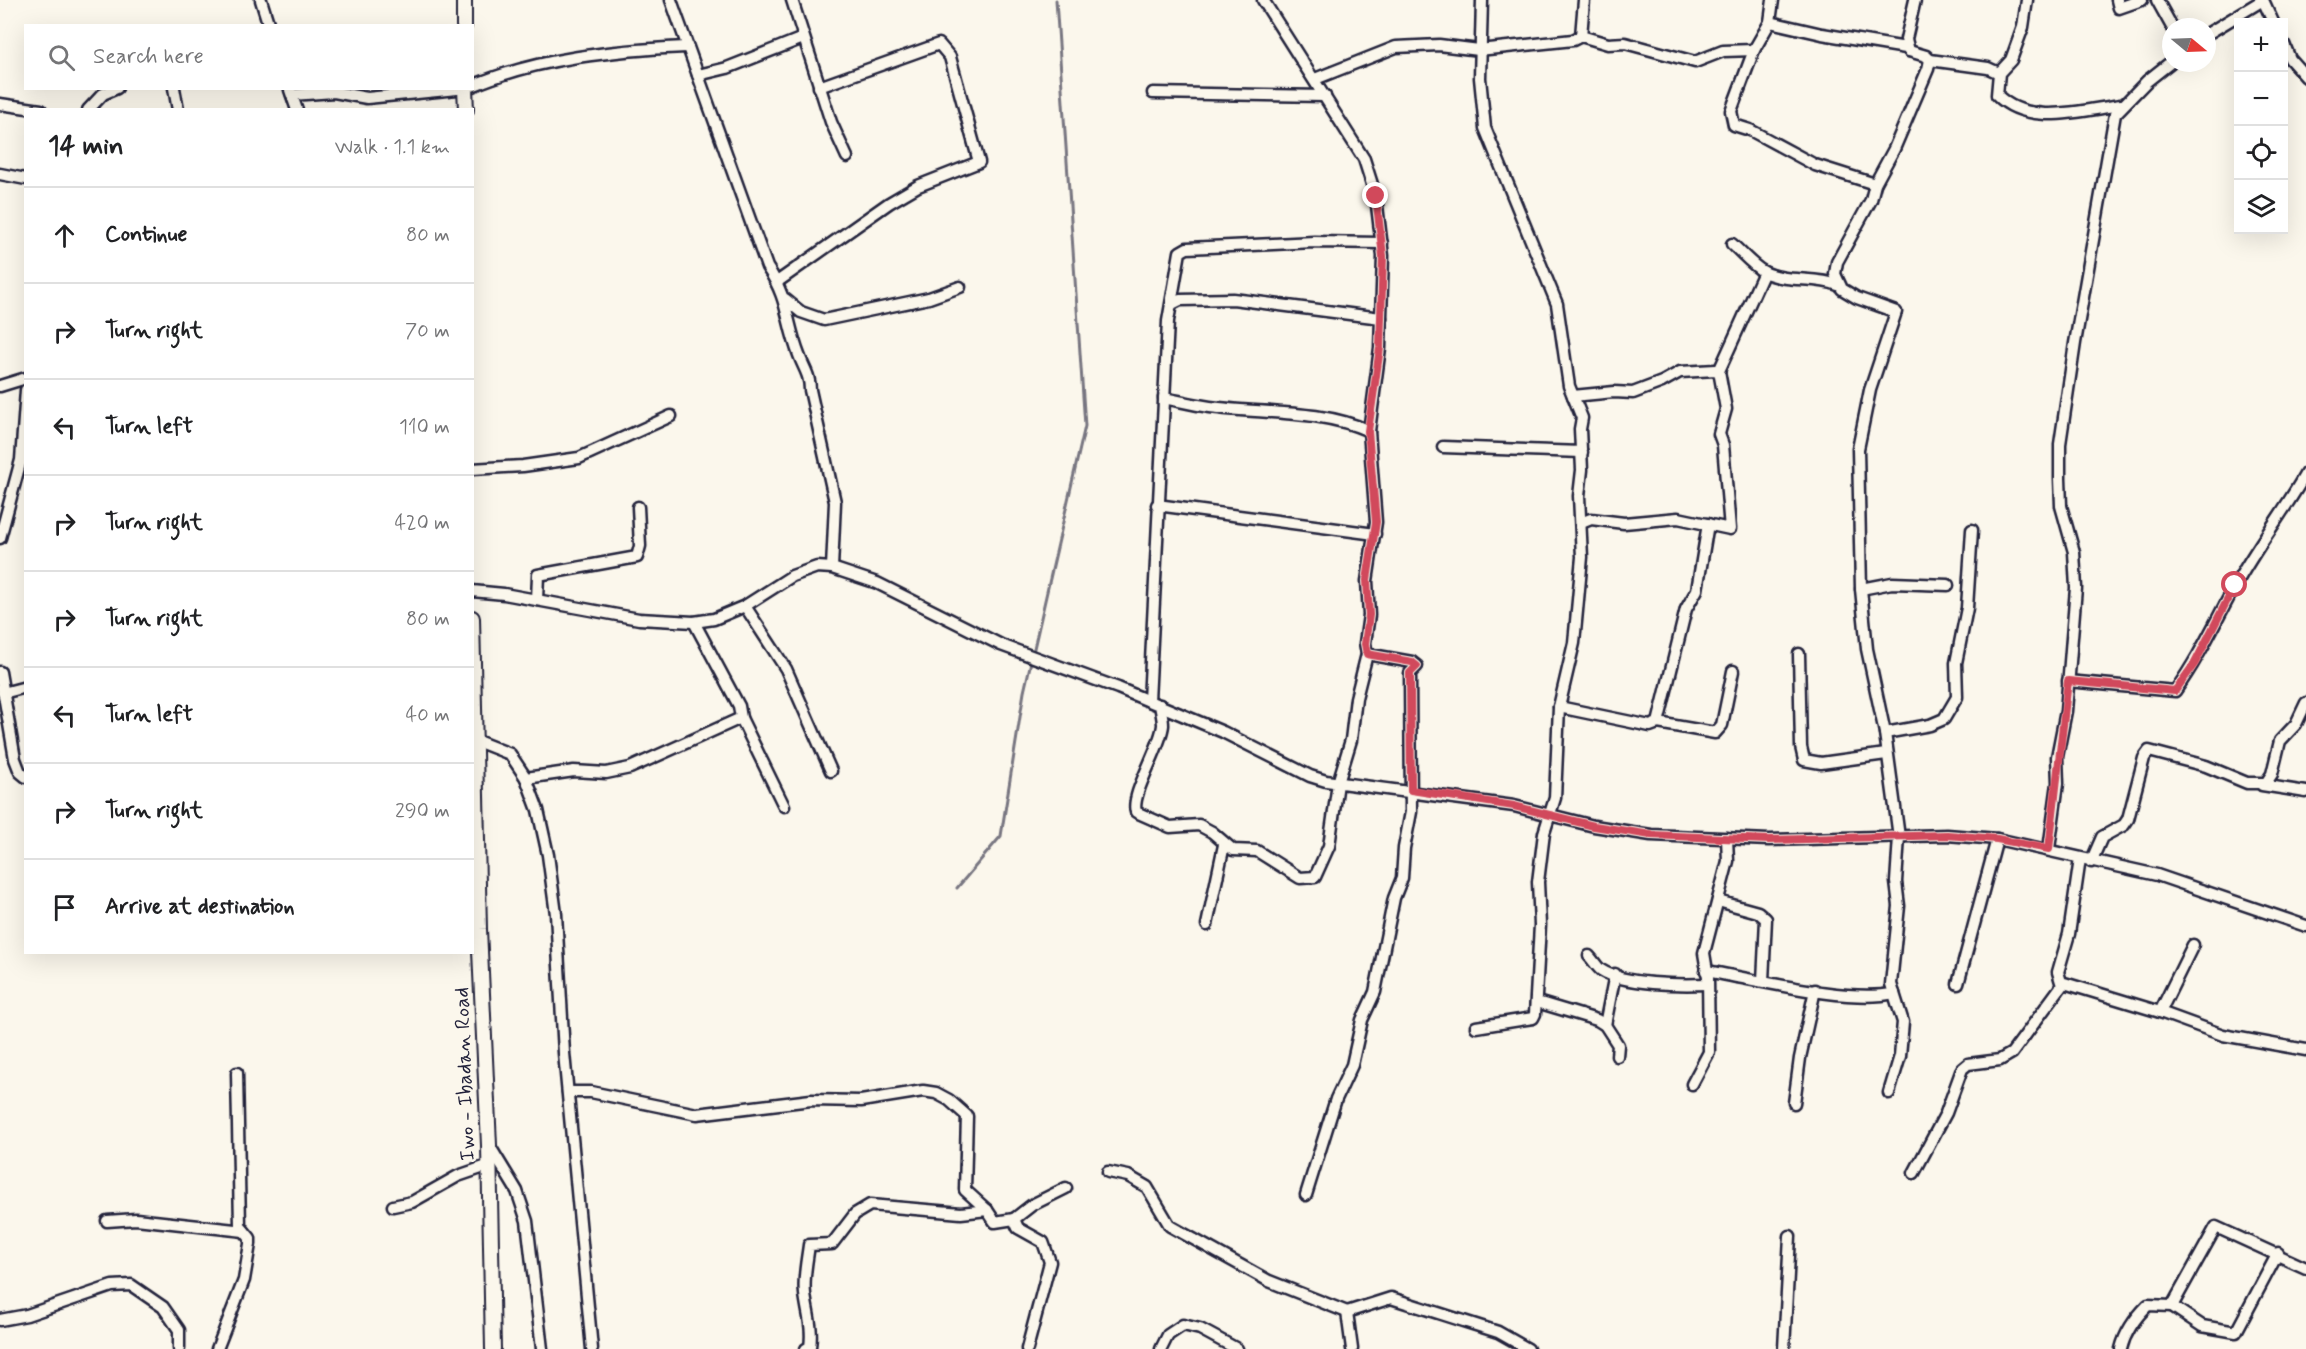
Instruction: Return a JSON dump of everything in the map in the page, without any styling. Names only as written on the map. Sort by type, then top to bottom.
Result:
[{"type":"main road","points":[[464,0],[464,24]]},
{"type":"main road","points":[[465,108],[466,90]]},
{"type":"main road","name":"Iwo - Ibadan Road","points":[[474,665],[479,929],[490,1165],[493,1349]]},
{"type":"street","points":[[261,0],[268,24]]},
{"type":"street","points":[[671,0],[767,267],[785,298],[799,356],[810,374],[810,390],[831,476],[835,529],[832,568]]},
{"type":"street","points":[[792,0],[819,87],[847,157]]},
{"type":"street","points":[[1263,0],[1364,159],[1376,196],[1382,243],[1381,318],[1368,431],[1375,534],[1367,580],[1369,615],[1365,644],[1367,654],[1356,698],[1351,740],[1338,783],[1329,846],[1316,877],[1300,878],[1273,863],[1263,853],[1233,850],[1224,845],[1212,832],[1199,825],[1170,827],[1136,812],[1135,798],[1149,769],[1163,723],[1154,703],[1157,505],[1159,470],[1163,453],[1168,321],[1180,252],[1187,248],[1314,242],[1382,243]]},
{"type":"street","points":[[1476,1028],[1533,1018],[1537,1002],[1540,925],[1538,882],[1544,833],[1555,798],[1559,707],[1574,643],[1582,557],[1579,496],[1582,418],[1573,396],[1557,304],[1485,128],[1479,50],[1482,0]]},
{"type":"street","points":[[1581,36],[1584,0]]},
{"type":"street","points":[[1773,0],[1770,22],[1754,50],[1731,111],[1734,125],[1750,130],[1815,165],[1875,184]]},
{"type":"street","points":[[1909,51],[1906,39],[1915,0]]},
{"type":"street","points":[[2027,0],[2023,27],[2011,60],[1999,73],[1997,95],[2004,103],[2037,115],[2121,105]]},
{"type":"street","points":[[2117,0],[2119,8],[2142,0]]},
{"type":"street","points":[[2157,0],[2167,18]]},
{"type":"street","points":[[2216,29],[2263,0],[2271,18]]},
{"type":"street","points":[[1770,22],[1822,34],[1906,48],[1930,60],[1988,68],[1999,73]]},
{"type":"street","points":[[1315,79],[1396,47],[1439,45],[1479,50],[1573,40],[1581,36],[1608,44],[1624,43],[1695,62],[1723,51],[1754,50]]},
{"type":"street","points":[[698,75],[727,68],[803,38]]},
{"type":"street","points":[[777,282],[889,203],[918,186],[979,162],[950,57],[939,44],[819,87]]},
{"type":"street","points":[[474,85],[518,71],[574,58],[686,47]]},
{"type":"street","points":[[2288,55],[2306,77]]},
{"type":"street","points":[[2290,59],[2306,65]]},
{"type":"street","points":[[1838,285],[1835,274],[1837,262],[1871,200],[1875,184],[1894,148],[1930,60]]},
{"type":"street","points":[[2049,849],[2076,588],[2072,537],[2061,506],[2060,444],[2112,126],[2121,105],[2162,70]]},
{"type":"street","points":[[89,108],[94,101],[113,90]]},
{"type":"street","points":[[174,90],[178,108]]},
{"type":"street","points":[[296,108],[291,92],[334,92],[367,98],[455,90]]},
{"type":"street","points":[[1153,93],[1325,96]]},
{"type":"street","points":[[0,104],[27,108]]},
{"type":"street","points":[[0,174],[24,179]]},
{"type":"street","points":[[1732,244],[1764,272],[1805,280],[1826,280],[1857,298],[1896,312],[1870,390],[1858,449],[1861,589],[1867,649],[1886,733],[1886,754],[1899,837],[1896,882],[1899,906],[1891,984],[1904,1022],[1900,1056],[1889,1093]]},
{"type":"street","points":[[1581,523],[1591,519],[1624,523],[1678,519],[1730,529],[1732,520],[1723,467],[1723,445],[1719,434],[1726,409],[1719,371],[1764,272]]},
{"type":"street","points":[[785,298],[801,312],[824,320],[928,298],[960,287]]},
{"type":"street","points":[[1172,304],[1180,300],[1233,299],[1381,318]]},
{"type":"street","points":[[1573,396],[1614,392],[1633,393],[1680,372],[1719,371]]},
{"type":"street","points":[[0,386],[24,379]]},
{"type":"street","points":[[1164,398],[1209,407],[1299,415],[1355,425],[1368,431]]},
{"type":"street","points":[[474,469],[523,466],[579,458],[671,416]]},
{"type":"street","points":[[0,538],[14,494],[24,424]]},
{"type":"street","points":[[1443,447],[1582,452]]},
{"type":"street","points":[[2068,681],[2175,691],[2195,663],[2235,585],[2284,513],[2306,473]]},
{"type":"street","points":[[1157,505],[1375,534]]},
{"type":"street","points":[[537,600],[538,575],[637,557],[640,546],[638,507]]},
{"type":"street","points":[[1658,723],[1686,609],[1696,590],[1708,524]]},
{"type":"street","points":[[1886,733],[1930,725],[1944,719],[1957,697],[1956,663],[1967,608],[1972,530]]},
{"type":"street","points":[[474,591],[537,600],[639,619],[694,622],[714,619],[745,606],[792,576],[817,567],[832,568],[877,583],[1001,645],[1154,703],[1223,732],[1310,776],[1338,783],[1411,790],[1514,806],[1622,831],[1727,838],[1947,835],[1997,839],[2049,849],[2053,854],[2157,875],[2306,926]]},
{"type":"street","points":[[1861,589],[1892,583],[1948,585]]},
{"type":"street","points":[[745,606],[786,669],[831,771]]},
{"type":"street","points":[[694,622],[739,706],[741,718],[783,806]]},
{"type":"street","points":[[1306,1195],[1336,1099],[1352,1065],[1362,1020],[1375,992],[1394,898],[1402,878],[1404,848],[1411,812],[1410,673],[1417,666],[1412,662],[1367,654]]},
{"type":"street","points":[[1799,654],[1801,747],[1804,760],[1821,763],[1886,754]]},
{"type":"street","points":[[1559,707],[1650,726],[1658,723],[1715,733],[1722,725],[1733,670]]},
{"type":"street","points":[[0,672],[15,759],[20,772],[24,775]]},
{"type":"street","points":[[3,693],[24,688]]},
{"type":"street","points":[[2262,784],[2270,780],[2280,741],[2296,724],[2306,703]]},
{"type":"street","points":[[526,778],[574,771],[606,773],[630,768],[741,718]]},
{"type":"street","points":[[477,741],[510,754],[526,778],[538,810],[556,914],[568,1092],[592,1349]]},
{"type":"street","points":[[2063,984],[2058,972],[2086,860],[2102,837],[2124,825],[2128,819],[2144,758],[2149,751],[2206,766],[2247,783],[2306,792]]},
{"type":"street","points":[[1692,1084],[1709,1052],[1704,952],[1728,861],[1727,838]]},
{"type":"street","points":[[1958,984],[1997,839]]},
{"type":"street","points":[[1207,925],[1224,845]]},
{"type":"street","points":[[1718,901],[1758,912],[1766,919],[1763,981]]},
{"type":"street","points":[[2160,1012],[2193,945]]},
{"type":"street","points":[[1589,956],[1601,970],[1660,985],[1707,984]]},
{"type":"street","points":[[1706,971],[1815,990],[1872,996],[1894,993]]},
{"type":"street","points":[[1605,1025],[1615,974]]},
{"type":"street","points":[[2063,984],[2160,1012],[2223,1035],[2306,1050]]},
{"type":"street","points":[[1914,1173],[1946,1113],[1962,1069],[1968,1064],[2000,1060],[2012,1053],[2063,984]]},
{"type":"street","points":[[1794,1103],[1800,1058],[1815,990]]},
{"type":"street","points":[[1537,1002],[1605,1025],[1618,1045],[1617,1056]]},
{"type":"street","points":[[217,1349],[248,1265],[250,1238],[240,1226],[237,1073]]},
{"type":"street","points":[[568,1092],[591,1092],[697,1114],[811,1100],[861,1101],[923,1091],[936,1093],[949,1100],[967,1116],[965,1190],[987,1210],[995,1222],[1014,1219],[1032,1205],[1066,1188]]},
{"type":"street","points":[[489,1145],[516,1191],[527,1221],[542,1349]]},
{"type":"street","points":[[393,1206],[412,1202],[458,1176],[490,1165]]},
{"type":"street","points":[[1108,1172],[1128,1176],[1147,1186],[1170,1226],[1269,1281],[1347,1312],[1391,1298],[1489,1328],[1528,1349]]},
{"type":"street","points":[[806,1349],[810,1347],[812,1335],[805,1295],[809,1245],[832,1244],[855,1214],[870,1205],[961,1213],[987,1210]]},
{"type":"street","points":[[107,1221],[136,1219],[244,1231]]},
{"type":"street","points":[[1014,1219],[1018,1228],[1043,1242],[1050,1262],[1026,1349]]},
{"type":"street","points":[[2172,1306],[2216,1227],[2259,1248],[2278,1253],[2306,1268]]},
{"type":"street","points":[[1784,1349],[1790,1236]]},
{"type":"street","points":[[2121,1349],[2124,1339],[2138,1316],[2148,1305],[2172,1306],[2202,1326],[2236,1332],[2278,1253]]},
{"type":"street","points":[[0,1320],[27,1315],[112,1286],[130,1286],[163,1307],[180,1330],[179,1349]]},
{"type":"street","points":[[1347,1312],[1352,1349]]},
{"type":"street","points":[[1161,1349],[1168,1335],[1182,1325],[1200,1329],[1237,1349]]},
{"type":"waterway","points":[[957,888],[1001,836],[1024,692],[1085,426],[1056,0]]},
{"type":"route","points":[[1376,196],[1383,256],[1380,348],[1368,431],[1376,522],[1367,580],[1369,615],[1365,644],[1367,654],[1412,662],[1417,666],[1410,673],[1411,790],[1514,806],[1594,826],[1651,835],[1769,840],[1947,835],[1997,839],[2049,849],[2058,783],[2057,757],[2066,711],[2068,681],[2103,682],[2175,691],[2195,663],[2235,585]]}]
